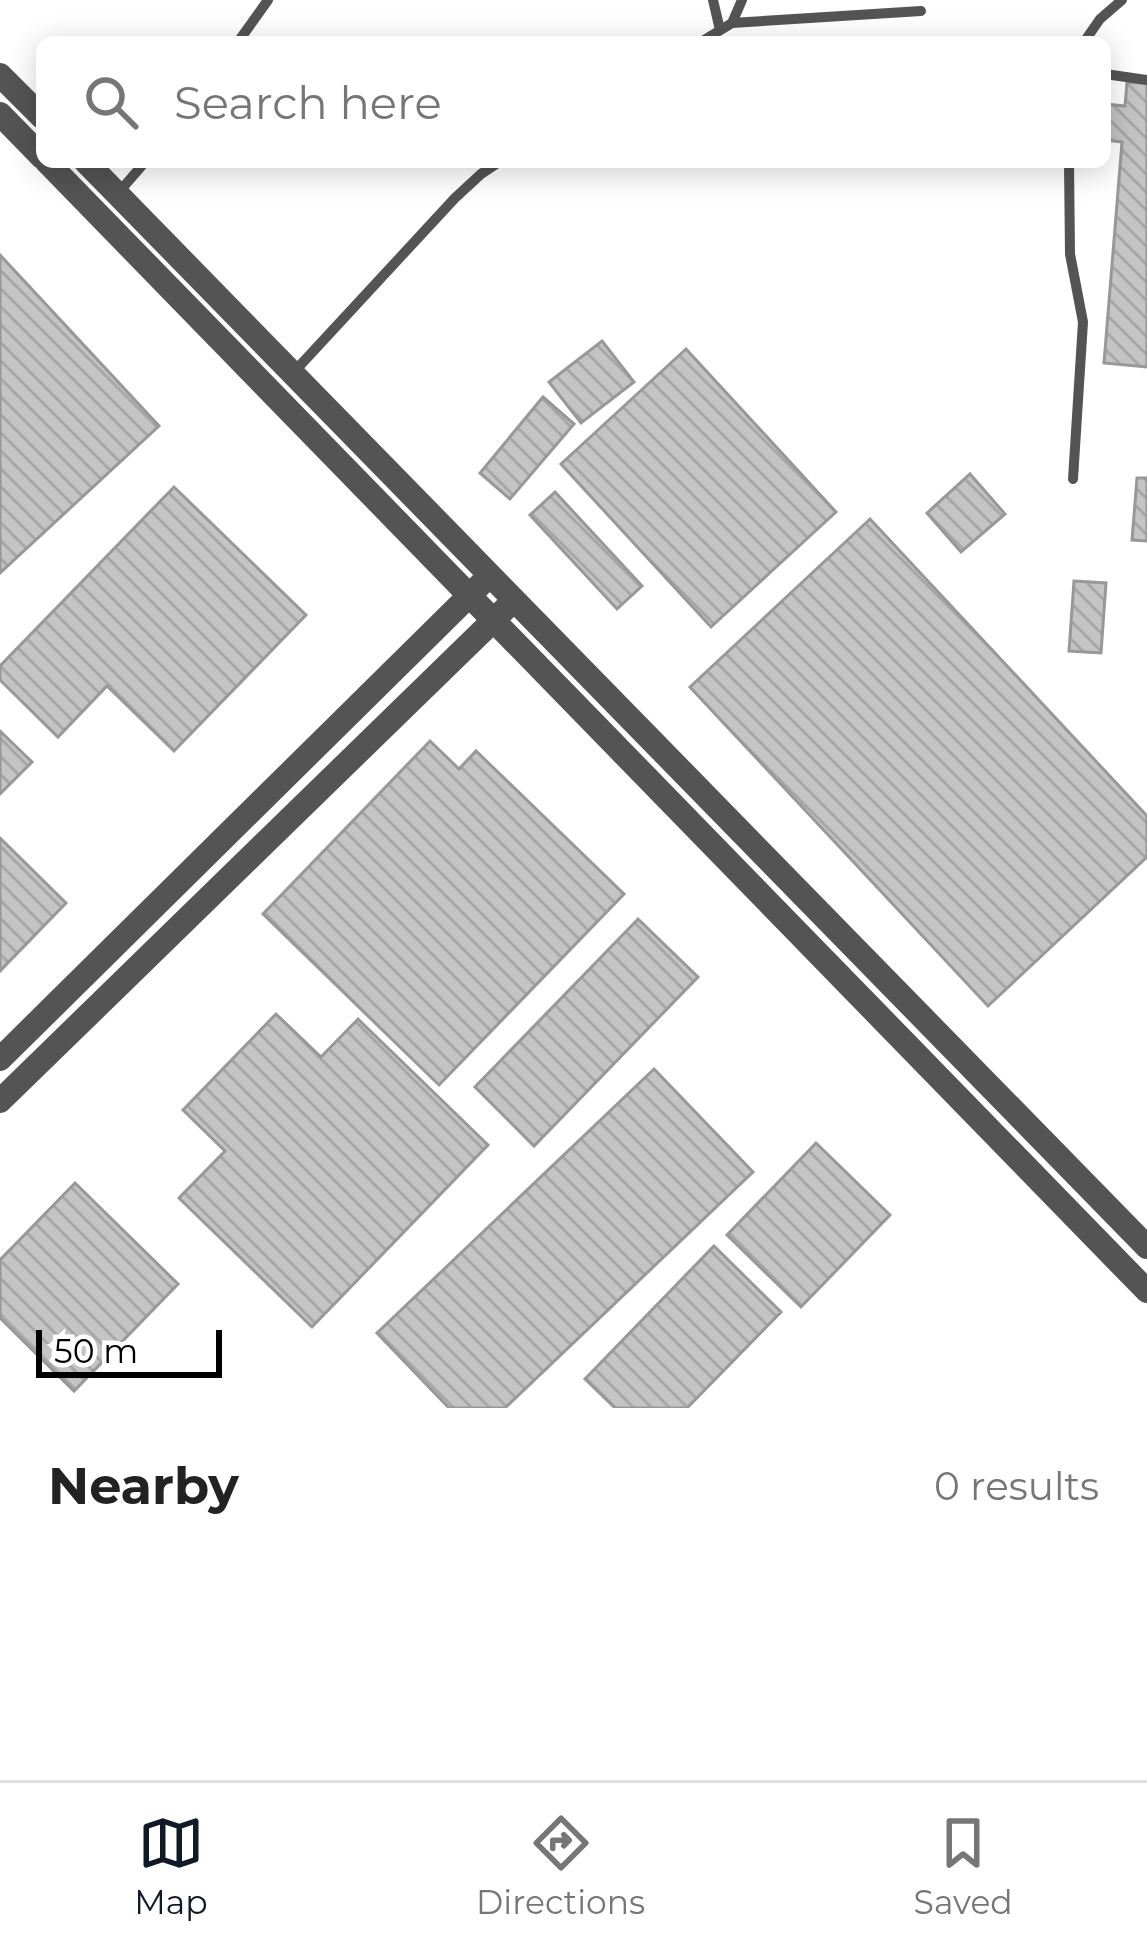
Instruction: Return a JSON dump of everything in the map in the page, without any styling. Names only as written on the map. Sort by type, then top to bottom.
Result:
[{"type":"street","points":[[0,74],[36,111]]},
{"type":"street","points":[[0,114],[36,150]]},
{"type":"street","points":[[54,168],[1147,1291]]},
{"type":"street","points":[[92,168],[1147,1247]]},
{"type":"street","points":[[0,1059],[490,575]]},
{"type":"street","points":[[0,1101],[515,599]]},
{"type":"lane","points":[[242,36],[268,0]]},
{"type":"lane","points":[[713,0],[726,27]]},
{"type":"lane","points":[[726,27],[742,0]]},
{"type":"lane","points":[[1088,36],[1122,0]]},
{"type":"lane","points":[[711,36],[726,27],[921,11]]},
{"type":"lane","points":[[1111,75],[1147,80]]},
{"type":"lane","points":[[117,194],[140,168]]},
{"type":"lane","points":[[293,374],[455,199],[490,168]]},
{"type":"lane","points":[[1069,168],[1070,254],[1083,322],[1073,479]]},
{"type":"building","points":[[1127,82],[1147,83],[1147,367],[1104,363],[1122,142],[1111,141],[1111,105],[1125,106]]},
{"type":"building","points":[[0,255],[159,426],[0,573]]},
{"type":"building","points":[[602,341],[634,382],[581,423],[549,382]]},
{"type":"building","points":[[686,349],[836,512],[711,627],[561,464]]},
{"type":"building","points":[[543,397],[574,424],[510,499],[480,473]]},
{"type":"building","points":[[970,474],[1005,514],[961,552],[927,513]]},
{"type":"building","points":[[1137,478],[1147,478],[1147,541],[1132,540]]},
{"type":"building","points":[[174,487],[306,615],[174,751],[107,686],[58,737],[0,680],[0,666]]},
{"type":"building","points":[[555,492],[642,586],[617,609],[530,515]]},
{"type":"building","points":[[870,519],[1147,816],[1147,857],[988,1006],[690,687]]},
{"type":"building","points":[[1074,581],[1106,583],[1101,653],[1069,651]]},
{"type":"building","points":[[0,731],[32,762],[0,794]]},
{"type":"building","points":[[430,741],[459,769],[476,751],[624,894],[439,1085],[263,914]]},
{"type":"building","points":[[0,838],[66,903],[0,971]]},
{"type":"building","points":[[638,919],[698,977],[534,1146],[475,1087]]},
{"type":"building","points":[[276,1014],[321,1057],[358,1019],[488,1145],[312,1327],[179,1198],[225,1151],[183,1110]]},
{"type":"building","points":[[654,1069],[753,1172],[505,1408],[449,1408],[377,1333]]},
{"type":"building","points":[[816,1143],[890,1215],[801,1307],[727,1235]]},
{"type":"building","points":[[75,1183],[178,1284],[74,1391],[0,1318],[0,1260]]},
{"type":"building","points":[[714,1246],[781,1312],[687,1408],[615,1408],[585,1379]]}]
